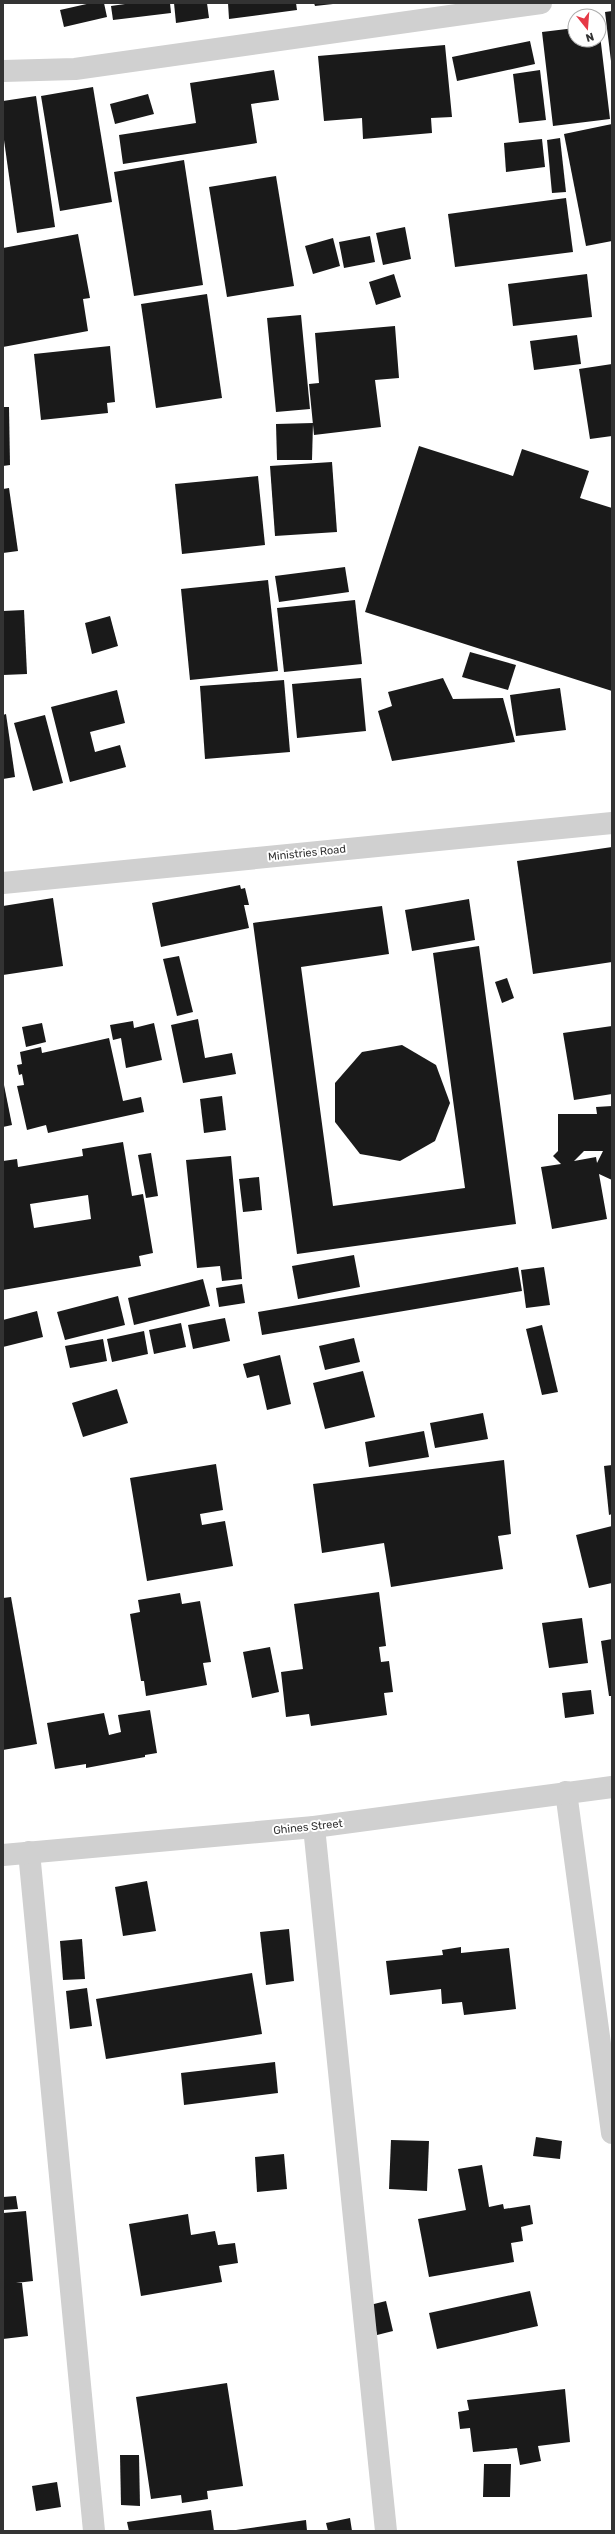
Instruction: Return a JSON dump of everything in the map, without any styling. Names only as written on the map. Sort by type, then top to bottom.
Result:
[{"type":"street","points":[[3,71],[75,69],[541,3]]},
{"type":"street","name":"Ministries Road","points":[[3,883],[612,823]]},
{"type":"street","name":"Ghines Street","points":[[3,1855],[314,1827],[612,1787]]},
{"type":"street","points":[[566,1792],[612,2133]]},
{"type":"street","points":[[314,1827],[386,2531]]},
{"type":"street","points":[[29,1852],[94,2531]]},
{"type":"building","points":[[91,3],[104,3],[107,17],[64,27],[60,10]]},
{"type":"building","points":[[132,3],[170,3],[171,13],[113,20],[111,6]]},
{"type":"building","points":[[174,3],[207,3],[209,18],[176,23]]},
{"type":"building","points":[[228,3],[296,3],[297,10],[229,19]]},
{"type":"building","points":[[314,3],[333,3],[333,4],[315,6]]},
{"type":"building","points":[[612,11],[611,61],[607,28],[607,12]]},
{"type":"building","points":[[567,29],[567,48],[602,48],[610,119],[553,126],[542,32]]},
{"type":"building","points":[[530,41],[535,64],[457,81],[452,57]]},
{"type":"building","points":[[445,45],[452,117],[431,118],[432,133],[363,139],[362,118],[324,121],[318,56]]},
{"type":"building","points":[[274,70],[279,100],[251,104],[257,143],[123,164],[119,135],[196,123],[190,83]]},
{"type":"building","points":[[540,70],[546,120],[519,123],[513,74]]},
{"type":"building","points":[[93,87],[112,202],[60,211],[41,96]]},
{"type":"building","points":[[148,94],[154,114],[115,124],[110,104]]},
{"type":"building","points":[[36,96],[55,227],[17,233],[3,133],[3,101]]},
{"type":"building","points":[[612,124],[612,241],[586,246],[564,134]]},
{"type":"building","points":[[560,138],[566,192],[552,193],[547,140]]},
{"type":"building","points":[[542,139],[545,167],[506,172],[504,143]]},
{"type":"building","points":[[184,160],[203,285],[134,296],[114,172]]},
{"type":"building","points":[[276,176],[294,286],[227,297],[209,187]]},
{"type":"building","points":[[566,198],[573,252],[455,267],[448,214]]},
{"type":"building","points":[[405,227],[411,259],[383,265],[376,233]]},
{"type":"building","points":[[78,234],[90,298],[83,299],[88,331],[3,347],[3,248]]},
{"type":"building","points":[[370,236],[375,262],[344,268],[339,242]]},
{"type":"building","points":[[333,238],[340,266],[313,274],[305,246]]},
{"type":"building","points":[[394,274],[401,297],[376,305],[369,282]]},
{"type":"building","points":[[587,274],[592,317],[513,326],[508,284]]},
{"type":"building","points":[[207,294],[222,398],[156,408],[141,304]]},
{"type":"building","points":[[301,315],[310,409],[276,412],[267,318]]},
{"type":"building","points":[[395,326],[399,378],[375,380],[381,427],[314,435],[309,384],[319,383],[315,333]]},
{"type":"building","points":[[577,335],[581,364],[534,370],[530,341]]},
{"type":"building","points":[[110,346],[115,402],[107,403],[108,413],[41,420],[34,354]]},
{"type":"building","points":[[612,364],[612,436],[590,439],[579,369]]},
{"type":"building","points":[[3,407],[9,407],[10,465],[3,466]]},
{"type":"building","points":[[313,423],[312,460],[277,460],[276,424]]},
{"type":"building","points":[[419,446],[513,476],[522,449],[589,471],[580,498],[612,508],[612,691],[365,612]]},
{"type":"building","points":[[332,462],[337,532],[275,536],[270,466]]},
{"type":"building","points":[[258,476],[265,545],[182,554],[175,484]]},
{"type":"building","points":[[9,488],[18,551],[3,553],[3,489]]},
{"type":"building","points":[[345,567],[349,592],[279,602],[275,576]]},
{"type":"building","points":[[268,580],[278,671],[190,680],[181,589]]},
{"type":"building","points":[[355,600],[362,664],[284,672],[277,608]]},
{"type":"building","points":[[24,610],[27,674],[3,675],[3,611]]},
{"type":"building","points":[[110,616],[118,646],[92,654],[85,623]]},
{"type":"building","points":[[470,652],[516,665],[508,690],[462,677]]},
{"type":"building","points":[[361,678],[366,731],[297,738],[292,684]]},
{"type":"building","points":[[443,678],[453,699],[503,698],[515,742],[392,761],[378,711],[392,706],[388,692]]},
{"type":"building","points":[[284,680],[290,752],[205,759],[200,686]]},
{"type":"building","points":[[560,688],[566,730],[516,736],[510,695]]},
{"type":"building","points":[[117,690],[125,723],[90,732],[95,752],[120,745],[126,767],[70,782],[51,707]]},
{"type":"building","points":[[6,714],[15,777],[3,779],[3,715]]},
{"type":"building","points":[[45,715],[63,783],[33,791],[14,723]]},
{"type":"building","points":[[612,847],[612,962],[533,974],[517,861]]},
{"type":"building","points":[[240,885],[241,889],[245,888],[249,905],[244,905],[249,928],[161,947],[152,903]]},
{"type":"building","points":[[53,898],[63,966],[3,975],[3,906]]},
{"type":"building","points":[[469,899],[475,940],[412,951],[405,910]]},
{"type":"building","points":[[382,906],[389,954],[301,967],[333,1206],[465,1188],[433,953],[479,946],[516,1224],[297,1254],[253,923]]},
{"type":"building","points":[[179,956],[193,1012],[177,1016],[163,959]]},
{"type":"building","points":[[507,978],[514,998],[502,1003],[495,982]]},
{"type":"building","points":[[198,1019],[205,1058],[232,1053],[236,1074],[183,1083],[171,1025]]},
{"type":"building","points":[[133,1021],[134,1028],[154,1023],[162,1060],[126,1068],[121,1038],[113,1040],[110,1025]]},
{"type":"building","points":[[42,1023],[46,1042],[26,1047],[22,1027]]},
{"type":"building","points":[[612,1026],[612,1094],[574,1100],[563,1033]]},
{"type":"building","points":[[109,1038],[123,1101],[141,1097],[144,1112],[48,1133],[46,1125],[27,1130],[17,1086],[24,1085],[22,1074],[19,1075],[17,1065],[22,1064],[20,1052],[41,1047],[42,1053]]},
{"type":"building","points":[[402,1045],[436,1065],[450,1103],[435,1141],[400,1161],[360,1154],[335,1122],[335,1083],[362,1052]]},
{"type":"building","points":[[3,1080],[12,1125],[3,1127]]},
{"type":"building","points":[[222,1096],[226,1130],[204,1133],[200,1099]]},
{"type":"building","points":[[612,1106],[612,1180],[599,1174],[607,1219],[552,1229],[541,1167],[561,1164],[553,1156],[558,1151],[558,1114],[597,1114],[596,1107]],"holes":[[[584,1151],[603,1151],[597,1163],[596,1157],[574,1161]]]},
{"type":"building","points":[[123,1142],[132,1196],[143,1194],[153,1253],[139,1256],[141,1266],[3,1290],[3,1161],[17,1159],[18,1167],[83,1156],[82,1149]],"holes":[[[88,1195],[91,1219],[34,1228],[30,1204]]]},
{"type":"building","points":[[151,1153],[158,1196],[146,1198],[138,1155]]},
{"type":"building","points":[[231,1156],[242,1279],[222,1281],[220,1266],[197,1268],[186,1160]]},
{"type":"building","points":[[259,1177],[262,1210],[243,1212],[239,1179]]},
{"type":"building","points":[[354,1255],[360,1287],[298,1299],[292,1266]]},
{"type":"building","points":[[518,1267],[522,1291],[262,1335],[258,1312]]},
{"type":"building","points":[[544,1267],[550,1305],[526,1308],[521,1270]]},
{"type":"building","points":[[203,1279],[210,1306],[134,1325],[128,1298]]},
{"type":"building","points":[[242,1284],[245,1303],[219,1307],[216,1288]]},
{"type":"building","points":[[118,1296],[125,1325],[65,1340],[57,1312]]},
{"type":"building","points":[[37,1311],[43,1337],[3,1347],[3,1320]]},
{"type":"building","points":[[225,1318],[230,1341],[193,1349],[188,1325]]},
{"type":"building","points":[[181,1323],[186,1347],[154,1354],[149,1330]]},
{"type":"building","points":[[542,1325],[558,1392],[542,1395],[526,1329]]},
{"type":"building","points":[[144,1331],[148,1354],[112,1362],[107,1339]]},
{"type":"building","points":[[354,1338],[360,1362],[325,1370],[319,1346]]},
{"type":"building","points":[[103,1339],[107,1361],[70,1368],[65,1346]]},
{"type":"building","points":[[280,1355],[291,1404],[267,1410],[259,1375],[247,1378],[243,1364]]},
{"type":"building","points":[[363,1371],[375,1417],[325,1429],[313,1383]]},
{"type":"building","points":[[117,1389],[128,1423],[83,1437],[72,1403]]},
{"type":"building","points":[[483,1413],[488,1439],[435,1448],[430,1423]]},
{"type":"building","points":[[424,1431],[429,1457],[369,1467],[365,1442]]},
{"type":"building","points":[[504,1460],[511,1534],[498,1536],[503,1569],[391,1587],[384,1543],[322,1553],[313,1484]]},
{"type":"building","points":[[216,1464],[223,1510],[200,1514],[202,1525],[225,1521],[233,1566],[147,1581],[130,1478]]},
{"type":"building","points":[[612,1465],[612,1514],[609,1515],[604,1466]]},
{"type":"building","points":[[612,1526],[612,1583],[589,1588],[576,1535]]},
{"type":"building","points":[[379,1592],[386,1646],[379,1647],[381,1662],[389,1661],[393,1692],[384,1693],[387,1715],[311,1726],[309,1714],[286,1717],[281,1672],[303,1669],[294,1604]]},
{"type":"building","points":[[180,1593],[182,1604],[200,1601],[211,1662],[203,1663],[207,1685],[146,1696],[144,1681],[141,1681],[130,1614],[140,1612],[138,1600]]},
{"type":"building","points":[[11,1597],[37,1744],[3,1750],[3,1598]]},
{"type":"building","points":[[582,1618],[588,1663],[549,1668],[542,1623]]},
{"type":"building","points":[[612,1639],[612,1696],[609,1696],[601,1641]]},
{"type":"building","points":[[270,1647],[279,1692],[252,1698],[243,1652]]},
{"type":"building","points":[[591,1690],[594,1714],[565,1718],[562,1693]]},
{"type":"building","points":[[150,1710],[157,1753],[145,1755],[145,1757],[86,1768],[86,1764],[55,1769],[47,1723],[104,1713],[109,1735],[121,1732],[118,1715]]},
{"type":"building","points":[[147,1881],[156,1931],[123,1936],[115,1887]]},
{"type":"building","points":[[289,1929],[294,1981],[266,1985],[260,1932]]},
{"type":"building","points":[[82,1939],[85,1979],[63,1980],[60,1941]]},
{"type":"building","points":[[461,1947],[461,1953],[509,1948],[516,2009],[464,2015],[462,2002],[442,2004],[441,1989],[390,1995],[386,1961],[443,1955],[442,1950]]},
{"type":"building","points":[[252,1973],[262,2034],[106,2059],[96,1999]]},
{"type":"building","points":[[87,1988],[92,2026],[70,2029],[66,1991]]},
{"type":"building","points":[[275,2062],[278,2093],[184,2105],[181,2073]]},
{"type":"building","points":[[536,2137],[562,2141],[560,2159],[533,2156]]},
{"type":"building","points":[[391,2140],[429,2141],[427,2191],[389,2189]]},
{"type":"building","points":[[284,2154],[287,2189],[257,2192],[255,2157]]},
{"type":"building","points":[[482,2165],[489,2207],[503,2204],[504,2209],[530,2205],[533,2224],[521,2227],[523,2241],[511,2243],[514,2262],[429,2277],[418,2219],[466,2210],[458,2169]]},
{"type":"building","points":[[16,2196],[18,2209],[3,2210],[3,2197]]},
{"type":"building","points":[[26,2211],[33,2281],[16,2283],[22,2283],[28,2336],[3,2339],[3,2213]]},
{"type":"building","points":[[188,2214],[191,2235],[215,2231],[218,2245],[235,2243],[238,2263],[219,2266],[222,2282],[141,2296],[129,2224]]},
{"type":"building","points":[[530,2291],[538,2326],[437,2349],[429,2313]]},
{"type":"building","points":[[386,2301],[393,2331],[377,2335],[370,2305]]},
{"type":"building","points":[[227,2383],[243,2486],[207,2491],[208,2499],[182,2503],[181,2495],[151,2499],[136,2397]]},
{"type":"building","points":[[565,2389],[570,2442],[538,2446],[541,2461],[520,2465],[517,2448],[473,2452],[470,2428],[460,2429],[458,2412],[469,2410],[467,2400]]},
{"type":"building","points":[[120,2455],[139,2455],[140,2506],[121,2505]]},
{"type":"building","points":[[484,2464],[511,2464],[510,2497],[483,2497]]},
{"type":"building","points":[[57,2482],[61,2507],[36,2511],[32,2486]]},
{"type":"building","points":[[211,2510],[214,2531],[129,2531],[127,2522]]},
{"type":"building","points":[[350,2518],[352,2531],[328,2531],[326,2523]]},
{"type":"building","points":[[306,2520],[307,2531],[236,2531],[236,2530]]}]
